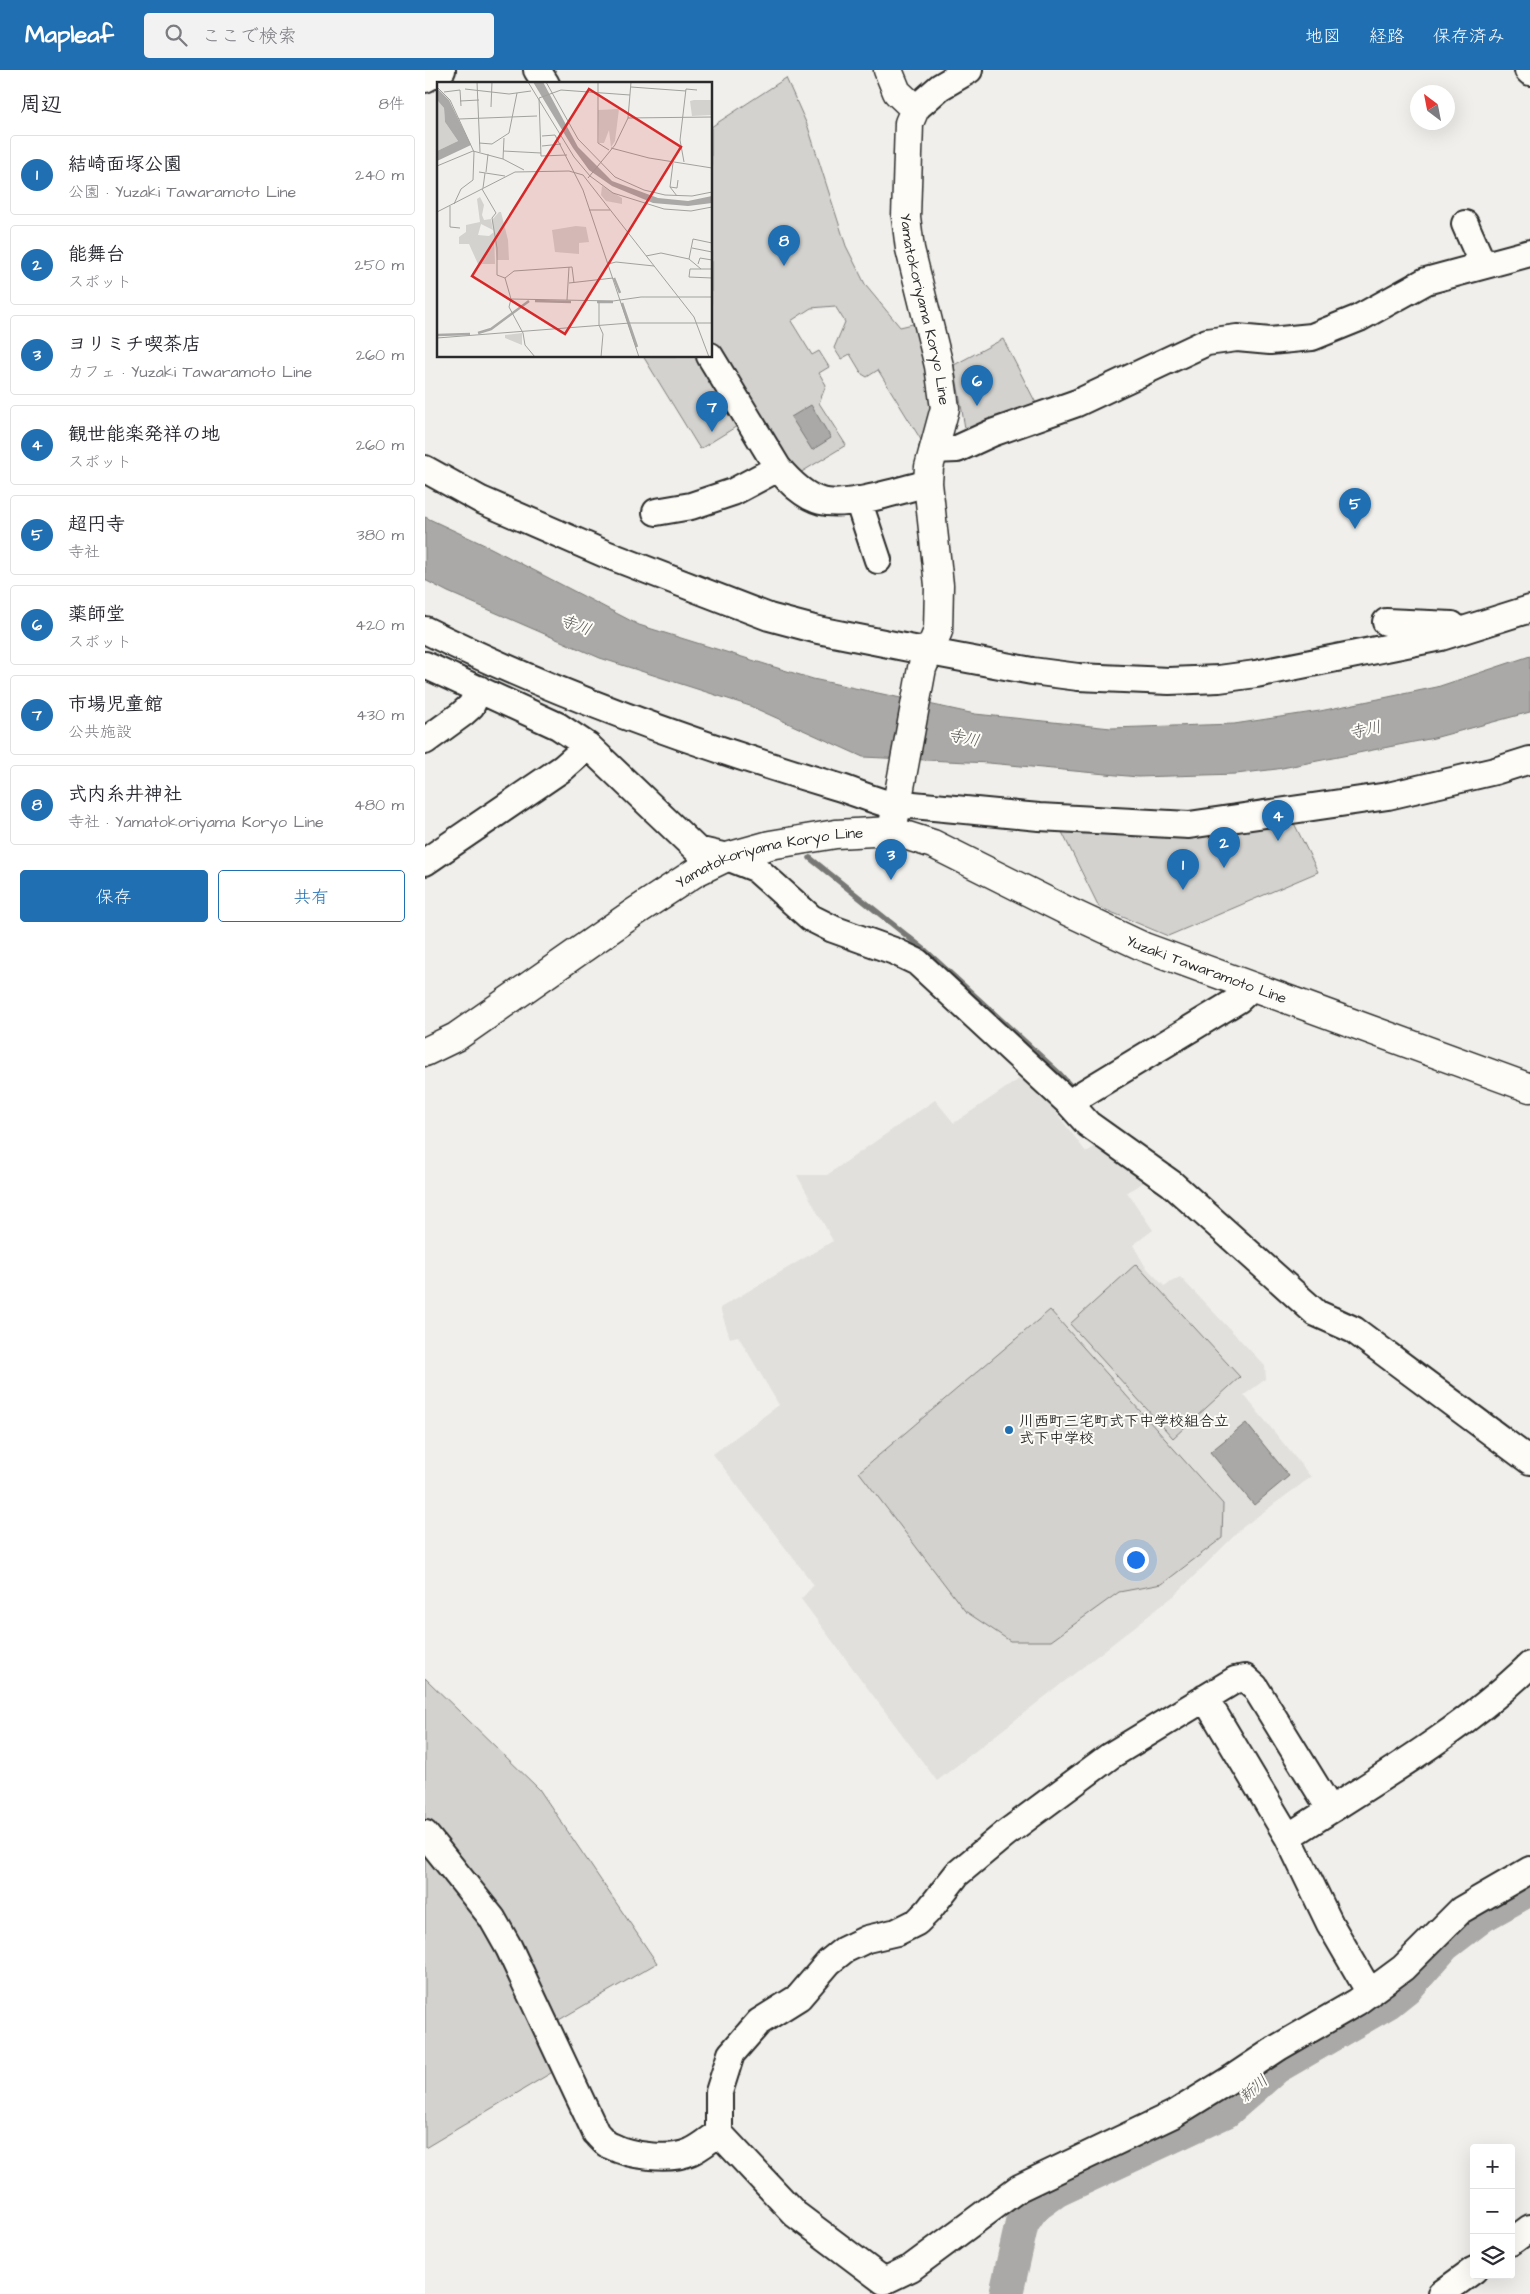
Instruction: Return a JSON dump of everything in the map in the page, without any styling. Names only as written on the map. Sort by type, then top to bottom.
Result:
[{"type":"main road","points":[[889,70],[897,92],[915,108]]},
{"type":"main road","name":"Yamatokoriyama Koryo Line","points":[[425,1052],[456,1037],[635,912],[696,872],[727,857],[770,845],[836,834],[896,809],[926,659],[938,631],[939,585],[928,483],[929,467],[945,408],[939,366],[910,249],[906,217],[909,123],[915,108]]},
{"type":"main road","name":"Yuzaki Tawaramoto Line","points":[[896,809],[933,844],[1144,947],[1530,1088]]},
{"type":"street","points":[[425,79],[442,70]]},
{"type":"street","points":[[537,70],[545,82]]},
{"type":"street","points":[[915,108],[940,87],[969,70]]},
{"type":"street","points":[[1465,224],[1483,265]]},
{"type":"street","points":[[933,450],[957,449],[992,433],[1077,403],[1207,342],[1237,338],[1269,340],[1312,337],[1359,318],[1426,282],[1530,253]]},
{"type":"street","points":[[711,358],[778,468],[791,483],[821,501],[857,500],[928,483]]},
{"type":"street","points":[[656,512],[691,506],[733,492],[778,468]]},
{"type":"street","points":[[425,469],[481,500],[603,553],[769,617],[926,659],[1077,677],[1169,680],[1219,679],[1318,663],[1441,637],[1530,609]]},
{"type":"street","points":[[857,500],[878,560]]},
{"type":"street","points":[[1386,622],[1445,624],[1470,628]]},
{"type":"street","points":[[425,630],[562,692],[655,729],[896,809],[913,805],[1039,817],[1189,825],[1388,796],[1495,771],[1530,760]]},
{"type":"street","points":[[425,665],[558,726],[588,746],[697,850],[727,857],[755,868],[811,918],[833,929],[894,951],[917,962],[1070,1104],[1088,1124],[1172,1184],[1316,1313],[1354,1330],[1529,1459]]},
{"type":"street","points":[[425,741],[467,710],[479,689]]},
{"type":"street","points":[[425,862],[563,768],[588,746]]},
{"type":"street","points":[[1070,1104],[1081,1095],[1237,1000],[1252,987]]},
{"type":"street","points":[[1288,1837],[1458,1726],[1500,1694],[1530,1665]]},
{"type":"street","points":[[1330,1809],[1280,1724],[1255,1687],[1245,1678],[1235,1680],[1110,1756],[1005,1834],[957,1874],[917,1922],[897,1932],[867,1939],[845,1950],[829,1962],[799,1996],[759,2022],[731,2054],[719,2092],[719,2133],[795,2214],[883,2287],[1019,2188],[1174,2114],[1279,2047],[1370,1993],[1403,1968],[1461,1910],[1530,1870]]},
{"type":"street","points":[[1205,1698],[1288,1837],[1330,1924],[1370,1993]]},
{"type":"street","points":[[425,1834],[492,1918],[509,1948],[596,2133],[602,2140],[609,2146],[628,2153],[652,2156],[676,2155],[690,2152],[719,2133]]},
{"type":"street","points":[[1515,2239],[1530,2228]]},
{"type":"street","points":[[1441,2294],[1470,2273]]},
{"type":"shaded area","points":[[786,78],[808,127],[846,246],[866,286],[900,327],[917,323],[927,371],[931,414],[923,443],[878,370],[867,377],[862,374],[850,354],[841,359],[834,348],[845,322],[835,306],[811,308],[791,321],[812,355],[819,351],[829,367],[819,373],[826,385],[819,403],[846,445],[795,476],[713,346],[713,126]]},
{"type":"shaded area","points":[[1003,339],[1039,409],[980,436],[965,428],[954,365]]},
{"type":"shaded area","points":[[644,358],[702,358],[742,423],[700,449]]},
{"type":"shaded area","points":[[1291,817],[1318,872],[1168,936],[1099,907],[1060,828]]},
{"type":"shaded area","name":"川西町三宅町式下中学校組合立 式下中学校","points":[[1028,1073],[1050,1097],[1052,1107],[1086,1152],[1097,1146],[1151,1178],[1127,1192],[1153,1230],[1133,1245],[1145,1266],[1164,1286],[1180,1277],[1265,1366],[1266,1379],[1244,1395],[1311,1477],[1243,1527],[1175,1595],[937,1781],[801,1599],[814,1585],[713,1454],[779,1405],[738,1336],[730,1338],[720,1308],[833,1241],[797,1175],[827,1175],[935,1100],[954,1123]]},
{"type":"shaded area","points":[[1136,1264],[1240,1377],[1173,1438],[1070,1324]]},
{"type":"shaded area","points":[[1050,1310],[1223,1504],[1222,1538],[1162,1584],[1119,1592],[1051,1641],[1010,1641],[965,1611],[859,1472]]},
{"type":"shaded area","points":[[425,1678],[539,1789],[657,1963],[552,2024],[425,1826]]},
{"type":"shaded area","points":[[425,1846],[494,1933],[561,2067],[425,2148]]},
{"type":"water","points":[[811,405],[831,438],[812,450],[791,417]]},
{"type":"water","name":"寺川","points":[[425,517],[491,548],[639,625],[813,679],[975,714],[1111,728],[1234,724],[1320,711],[1437,687],[1530,656],[1530,712],[1434,738],[1277,769],[1236,774],[1138,777],[989,763],[863,757],[750,706],[600,658],[448,592],[425,580]]},
{"type":"water","points":[[1246,1423],[1289,1476],[1254,1505],[1210,1452]]},
{"type":"waterway","points":[[810,858],[926,951],[1060,1074],[1075,1091]]},
{"type":"waterway","points":[[1338,1309],[1361,1320]]},
{"type":"waterway","points":[[1395,1345],[1508,1429]]},
{"type":"waterway","name":"新川","points":[[1006,2294],[1022,2223],[1032,2208],[1057,2190],[1226,2111],[1276,2067],[1388,2002],[1408,1986],[1444,1945],[1483,1915],[1530,1889]]},
{"type":"place","name":"式内糸井神社","points":[[784,266]]},
{"type":"place","name":"薬師堂","points":[[977,406]]},
{"type":"place","name":"市場児童館","points":[[712,432]]},
{"type":"place","name":"超円寺","points":[[1355,529]]},
{"type":"place","name":"観世能楽発祥の地","points":[[1278,841]]},
{"type":"place","name":"能舞台","points":[[1224,868]]},
{"type":"place","name":"ヨリミチ喫茶店","points":[[891,880]]},
{"type":"place","name":"結崎面塚公園","points":[[1183,890]]},
{"type":"place","name":"川西町三宅町式下中学校組合立 式下中学校","points":[[1009,1430]]}]
